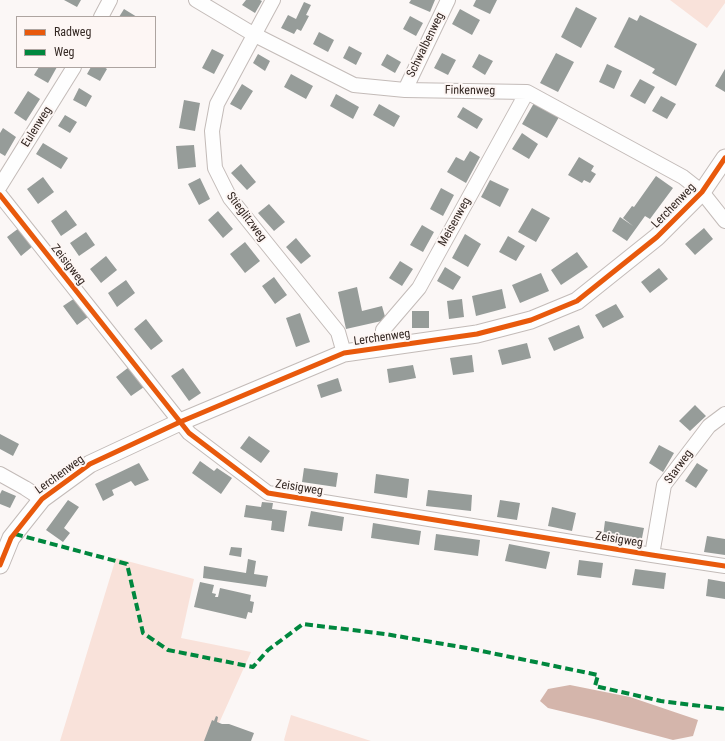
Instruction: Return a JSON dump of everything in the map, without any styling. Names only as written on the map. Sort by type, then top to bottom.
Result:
[{"type":"street","points":[[102,16],[110,0]]},
{"type":"street","name":"Finkenweg","points":[[196,0],[253,34],[354,85],[405,90],[527,92],[683,177],[702,192],[725,221]]},
{"type":"street","name":"Stieglitzweg","points":[[272,0],[217,104],[212,131],[215,168],[230,198],[338,332],[344,353]]},
{"type":"street","name":"Schwalbenweg","points":[[405,90],[448,0]]},
{"type":"street","name":"Eulenweg","points":[[0,186],[73,68]]},
{"type":"street","name":"Meisenweg","points":[[382,348],[384,330],[419,288],[527,92]]},
{"type":"street","name":"Lerchenweg","points":[[0,565],[11,538],[42,499],[90,464],[180,422],[344,353],[477,334],[531,320],[577,301],[657,237],[702,192],[725,158]]},
{"type":"street","name":"Zeisigweg","points":[[0,195],[189,433],[268,493],[652,556],[725,566]]},
{"type":"street","name":"Starweg","points":[[652,556],[664,485],[709,426],[725,414]]},
{"type":"street","points":[[0,474],[42,499]]},
{"type":"shaded area","points":[[670,0],[725,0],[725,3],[707,28]]},
{"type":"shaded area","points":[[116,558],[194,579],[181,638],[251,652],[211,741],[60,741]]},
{"type":"shaded area","points":[[570,685],[630,697],[698,720],[693,736],[673,740],[548,708],[540,701],[548,689]]},
{"type":"shaded area","points":[[291,715],[371,741],[285,741]]},
{"type":"building","points":[[64,0],[81,0],[77,7]]},
{"type":"building","points":[[246,0],[262,1],[255,13],[242,5]]},
{"type":"building","points":[[411,0],[435,0],[430,12],[409,3]]},
{"type":"building","points":[[476,0],[497,0],[490,14],[473,6]]},
{"type":"building","points":[[304,2],[311,5],[306,15],[309,16],[301,31],[297,29],[294,34],[281,28],[288,15],[296,19]]},
{"type":"building","points":[[576,7],[597,18],[581,48],[561,37]]},
{"type":"building","points":[[124,9],[135,16],[120,16]]},
{"type":"building","points":[[460,9],[480,20],[472,35],[452,24]]},
{"type":"building","points":[[640,15],[697,44],[676,86],[652,73],[655,69],[614,47],[629,17],[637,21]]},
{"type":"building","points":[[410,16],[423,23],[416,36],[403,29]]},
{"type":"building","points":[[319,32],[334,40],[328,52],[313,44]]},
{"type":"building","points":[[349,46],[362,53],[356,65],[343,58]]},
{"type":"building","points":[[212,49],[224,55],[214,74],[202,68]]},
{"type":"building","points":[[442,53],[456,60],[448,75],[434,68]]},
{"type":"building","points":[[556,53],[574,62],[558,92],[540,83]]},
{"type":"building","points":[[258,54],[270,61],[265,71],[253,63]]},
{"type":"building","points":[[387,54],[401,62],[395,73],[381,65]]},
{"type":"building","points":[[479,54],[493,61],[485,75],[472,67]]},
{"type":"building","points":[[607,64],[622,71],[614,89],[599,82]]},
{"type":"building","points":[[38,68],[56,68],[48,83],[34,75]]},
{"type":"building","points":[[90,68],[107,69],[100,81],[87,74]]},
{"type":"building","points":[[725,69],[725,92],[715,86]]},
{"type":"building","points":[[291,74],[313,86],[306,99],[284,87]]},
{"type":"building","points":[[640,79],[655,87],[645,104],[630,96]]},
{"type":"building","points":[[242,84],[253,91],[241,110],[230,104]]},
{"type":"building","points":[[79,88],[92,96],[86,107],[73,100]]},
{"type":"building","points":[[28,91],[40,99],[26,121],[14,113]]},
{"type":"building","points":[[336,94],[359,107],[353,119],[330,106]]},
{"type":"building","points":[[661,96],[676,104],[667,119],[652,111]]},
{"type":"building","points":[[184,100],[200,103],[195,131],[179,128]]},
{"type":"building","points":[[534,103],[559,117],[547,138],[522,124]]},
{"type":"building","points":[[379,104],[400,116],[394,127],[373,115]]},
{"type":"building","points":[[463,107],[483,119],[477,129],[457,117]]},
{"type":"building","points":[[65,115],[77,122],[70,133],[58,126]]},
{"type":"building","points":[[3,128],[16,137],[5,156],[0,153],[0,133]]},
{"type":"building","points":[[522,133],[538,144],[529,159],[512,149]]},
{"type":"building","points":[[43,143],[68,158],[61,169],[36,154]]},
{"type":"building","points":[[194,145],[196,167],[178,169],[176,146]]},
{"type":"building","points":[[470,151],[480,157],[466,183],[447,172],[456,157],[464,161]]},
{"type":"building","points":[[579,157],[594,166],[591,171],[596,174],[590,183],[584,180],[582,183],[568,175]]},
{"type":"building","points":[[241,164],[256,182],[247,190],[231,173]]},
{"type":"building","points":[[656,176],[673,188],[650,219],[645,216],[627,241],[612,231],[620,217],[633,226],[623,218],[632,206],[634,207]]},
{"type":"building","points":[[43,177],[54,192],[38,204],[27,189]]},
{"type":"building","points":[[200,178],[210,199],[199,205],[188,184]]},
{"type":"building","points":[[490,180],[509,189],[500,207],[481,197]]},
{"type":"building","points":[[441,188],[454,195],[443,216],[430,209]]},
{"type":"building","points":[[269,204],[285,222],[274,231],[258,213]]},
{"type":"building","points":[[532,208],[550,218],[536,242],[518,232]]},
{"type":"building","points":[[66,210],[77,225],[61,236],[51,221]]},
{"type":"building","points":[[218,211],[233,229],[223,238],[208,220]]},
{"type":"building","points":[[422,225],[434,232],[423,252],[410,245]]},
{"type":"building","points":[[19,228],[33,246],[21,256],[7,237]]},
{"type":"building","points":[[704,228],[713,239],[695,255],[685,244]]},
{"type":"building","points":[[86,232],[95,245],[79,256],[70,243]]},
{"type":"building","points":[[465,234],[481,244],[468,267],[452,258]]},
{"type":"building","points":[[508,236],[525,246],[516,261],[499,252]]},
{"type":"building","points":[[296,238],[311,256],[301,264],[286,247]]},
{"type":"building","points":[[245,242],[260,261],[245,273],[230,254]]},
{"type":"building","points":[[577,252],[588,267],[561,285],[551,270]]},
{"type":"building","points":[[106,256],[117,270],[101,283],[90,269]]},
{"type":"building","points":[[400,261],[413,269],[402,286],[389,278]]},
{"type":"building","points":[[445,267],[461,277],[453,290],[437,281]]},
{"type":"building","points":[[659,268],[668,279],[650,293],[641,282]]},
{"type":"building","points":[[541,273],[549,291],[520,303],[512,285]]},
{"type":"building","points":[[274,277],[287,295],[275,304],[262,286]]},
{"type":"building","points":[[126,280],[135,293],[117,307],[108,293]]},
{"type":"building","points":[[357,287],[362,311],[382,306],[386,320],[346,329],[338,292]]},
{"type":"building","points":[[502,289],[506,308],[476,316],[472,296]]},
{"type":"building","points":[[78,296],[92,314],[77,325],[63,306]]},
{"type":"building","points":[[462,299],[464,317],[449,319],[447,301]]},
{"type":"building","points":[[616,304],[624,317],[603,328],[595,315]]},
{"type":"building","points":[[412,311],[429,311],[429,328],[412,328]]},
{"type":"building","points":[[300,313],[310,342],[296,347],[286,318]]},
{"type":"building","points":[[146,319],[163,341],[151,350],[134,329]]},
{"type":"building","points":[[579,325],[584,338],[554,351],[548,338]]},
{"type":"building","points":[[527,343],[531,358],[502,365],[498,350]]},
{"type":"building","points":[[472,355],[474,372],[453,375],[450,358]]},
{"type":"building","points":[[413,365],[416,378],[389,383],[387,369]]},
{"type":"building","points":[[129,367],[144,387],[131,396],[116,377]]},
{"type":"building","points":[[183,368],[201,393],[189,401],[171,376]]},
{"type":"building","points":[[338,378],[342,391],[321,398],[317,385]]},
{"type":"building","points":[[695,405],[706,416],[690,431],[679,421]]},
{"type":"building","points":[[0,434],[19,444],[13,456],[0,449]]},
{"type":"building","points":[[249,436],[270,451],[261,463],[240,448]]},
{"type":"building","points":[[659,445],[674,453],[663,472],[649,463]]},
{"type":"building","points":[[200,461],[214,471],[217,468],[232,478],[221,494],[192,473]]},
{"type":"building","points":[[139,463],[149,480],[135,486],[131,481],[112,490],[114,495],[103,501],[95,484]]},
{"type":"building","points":[[697,463],[708,470],[696,488],[685,481]]},
{"type":"building","points":[[304,468],[338,473],[336,487],[302,482]]},
{"type":"building","points":[[376,474],[409,479],[407,498],[374,493]]},
{"type":"building","points":[[2,490],[16,496],[10,508],[0,504],[0,494]]},
{"type":"building","points":[[428,490],[472,495],[471,511],[426,506]]},
{"type":"building","points":[[68,500],[79,507],[64,528],[70,533],[63,542],[46,530]]},
{"type":"building","points":[[500,500],[520,503],[517,520],[497,517]]},
{"type":"building","points":[[262,502],[273,503],[272,509],[287,511],[284,532],[271,530],[272,521],[244,517],[246,505],[261,507]]},
{"type":"building","points":[[552,507],[576,513],[572,531],[548,526]]},
{"type":"building","points":[[311,511],[344,517],[342,531],[308,526]]},
{"type":"building","points":[[605,521],[644,528],[641,543],[603,536]]},
{"type":"building","points":[[373,523],[421,531],[419,545],[371,538]]},
{"type":"building","points":[[436,534],[480,540],[478,556],[434,550]]},
{"type":"building","points":[[707,536],[725,539],[725,555],[704,552]]},
{"type":"building","points":[[509,544],[550,552],[546,569],[505,561]]},
{"type":"building","points":[[231,547],[242,548],[241,557],[229,555]]},
{"type":"building","points":[[248,559],[256,561],[254,574],[268,576],[266,587],[203,578],[204,566],[246,573]]},
{"type":"building","points":[[579,560],[603,563],[601,578],[577,575]]},
{"type":"building","points":[[635,569],[666,573],[664,589],[632,585]]},
{"type":"building","points":[[708,579],[725,582],[725,599],[706,596]]},
{"type":"building","points":[[200,582],[214,585],[212,593],[216,594],[215,597],[218,597],[220,588],[251,595],[250,601],[254,602],[252,613],[248,612],[246,619],[194,607]]},
{"type":"building","points":[[216,716],[218,717],[217,722],[229,724],[254,733],[251,741],[204,741],[212,720],[214,721]]},
{"type":"marked path","points":[[15,534],[127,564],[143,633],[168,650],[253,667],[268,650],[303,624],[385,634],[467,648],[598,675],[595,686],[661,701],[725,709]]},
{"type":"cycle path","points":[[0,565],[11,538],[42,499],[90,464],[180,422],[344,353],[477,334],[531,320],[577,301],[657,237],[702,192],[725,158]]},
{"type":"cycle path","points":[[0,195],[189,433],[268,493],[725,566]]}]
